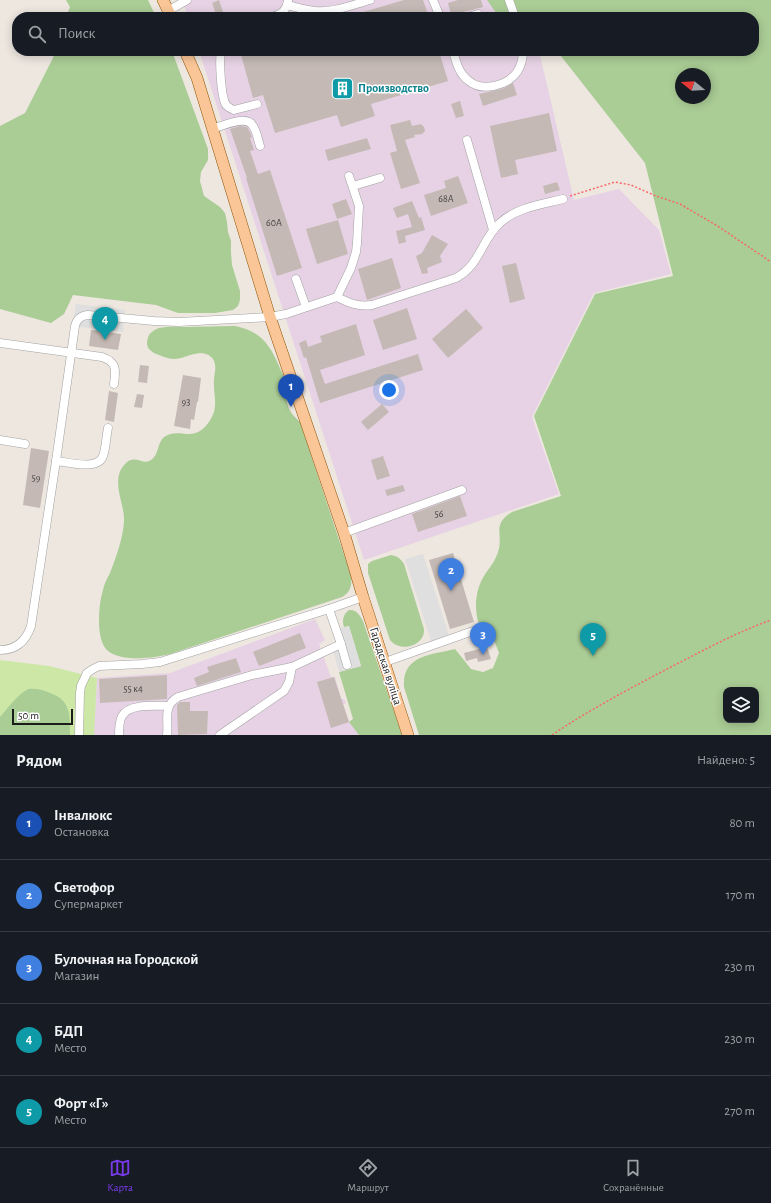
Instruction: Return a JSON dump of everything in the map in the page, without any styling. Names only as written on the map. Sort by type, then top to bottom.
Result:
[{"type":"main road","points":[[163,0],[169,12]]},
{"type":"main road","name":"Гарадская вуліца","points":[[187,56],[197,78],[270,317],[344,533],[363,597],[408,735]]},
{"type":"street","points":[[172,12],[187,0]]},
{"type":"street","points":[[287,3],[307,10],[322,12],[338,10],[370,0]]},
{"type":"street","points":[[433,0],[438,12]]},
{"type":"street","points":[[509,0],[513,12]]},
{"type":"street","points":[[221,56],[220,68],[224,96],[228,106],[231,109],[238,109],[257,104]]},
{"type":"street","points":[[454,56],[457,65],[465,78],[473,84],[483,87],[495,86],[511,78],[520,65],[522,56]]},
{"type":"street","points":[[212,129],[238,121],[249,121],[254,128],[260,146]]},
{"type":"street","points":[[467,140],[493,230]]},
{"type":"street","points":[[337,297],[351,268],[356,252],[359,206],[349,176]]},
{"type":"street","points":[[352,186],[380,178]]},
{"type":"street","points":[[0,650],[11,649],[18,646],[28,634],[31,626],[71,353],[76,322],[78,319],[84,315],[179,322],[270,317],[286,314],[337,297],[353,305],[365,306],[380,303],[464,274],[470,268],[498,224],[512,214],[563,199]]},
{"type":"street","points":[[296,279],[306,307]]},
{"type":"street","points":[[0,343],[102,357],[111,361],[114,365],[114,384]]},
{"type":"street","points":[[56,461],[88,465],[98,463],[103,456],[108,428]]},
{"type":"street","points":[[0,440],[25,444]]},
{"type":"street","points":[[344,533],[462,490]]},
{"type":"street","points":[[79,735],[81,686],[87,674],[99,666],[160,662],[363,597]]},
{"type":"street","points":[[329,609],[347,665]]},
{"type":"street","points":[[385,662],[473,631]]},
{"type":"street","points":[[167,735],[168,706],[173,700],[182,695],[252,675],[292,668],[341,644]]},
{"type":"street","points":[[220,735],[284,691],[289,682],[292,668]]},
{"type":"street","points":[[119,735],[120,721],[123,713],[127,710],[141,707],[168,706]]},
{"type":"path","points":[[563,199],[615,182],[631,185],[656,196],[680,204],[722,229],[771,262]]},
{"type":"path","points":[[552,735],[622,693],[719,642],[747,628],[771,620]]},
{"type":"shaded area","points":[[182,0],[528,0],[531,12],[186,12]]},
{"type":"shaded area","points":[[201,56],[540,56],[574,200],[619,189],[659,230],[671,274],[594,293],[532,417],[559,494],[364,560]]},
{"type":"shaded area","points":[[76,304],[125,310],[123,332],[73,326]]},
{"type":"shaded area","points":[[423,554],[450,639],[432,644],[405,559]]},
{"type":"shaded area","points":[[315,619],[325,640],[319,644],[331,677],[335,677],[341,699],[344,699],[346,703],[343,704],[349,722],[359,735],[94,735],[97,678],[170,673]]},
{"type":"shaded area","points":[[349,626],[361,666],[339,672],[333,650],[345,646],[340,628]]},
{"type":"green space","points":[[66,0],[148,0],[154,12],[68,12],[70,7]]},
{"type":"green space","points":[[487,0],[771,0],[771,735],[419,735],[404,687],[405,676],[408,668],[413,662],[428,655],[455,649],[471,669],[483,672],[493,668],[499,653],[492,637],[479,623],[476,609],[476,598],[479,586],[497,556],[500,540],[499,530],[502,521],[512,512],[561,496],[534,416],[595,294],[673,276],[645,163],[561,56],[759,56],[759,12],[495,12]]},
{"type":"green space","points":[[54,56],[174,56],[208,149],[208,160],[201,172],[200,181],[204,196],[220,207],[225,213],[231,241],[232,265],[240,291],[238,306],[233,310],[215,313],[178,313],[156,305],[73,295],[64,314],[51,323],[0,309],[0,126],[25,113]]},
{"type":"green space","points":[[235,326],[251,331],[263,339],[284,376],[287,404],[292,413],[300,422],[351,576],[350,588],[342,597],[170,654],[146,658],[128,658],[119,656],[106,649],[102,643],[99,620],[103,588],[117,554],[123,528],[124,514],[118,484],[121,469],[129,461],[136,460],[145,462],[154,458],[160,442],[167,435],[177,433],[191,434],[199,432],[210,420],[215,408],[215,363],[212,358],[207,354],[200,353],[176,359],[166,358],[149,349],[147,344],[148,337],[154,331],[162,327]]},
{"type":"green space","points":[[391,555],[401,560],[404,564],[424,629],[421,640],[411,646],[400,646],[394,644],[390,640],[368,573],[368,564],[372,561]]},
{"type":"green space","points":[[349,610],[356,611],[363,621],[402,735],[359,735],[349,722],[353,719],[339,672],[361,666],[349,626],[344,627],[343,625],[344,616]]},
{"type":"green space","points":[[0,660],[49,666],[97,678],[94,735],[0,735]]},
{"type":"green space","points":[[28,689],[42,690],[57,696],[66,704],[70,721],[70,735],[0,735],[0,717],[16,698]]},
{"type":"building","points":[[219,0],[223,12],[215,12],[212,3]]},
{"type":"building","points":[[404,0],[423,0],[427,12],[363,12]]},
{"type":"building","points":[[458,0],[481,0],[483,7],[463,12],[450,12],[448,3]]},
{"type":"building","name":"Производство","points":[[241,56],[440,56],[448,81],[371,104],[375,116],[341,127],[337,115],[275,133],[263,95],[253,98]]},
{"type":"building","points":[[513,83],[517,95],[483,106],[479,94],[502,89]]},
{"type":"building","points":[[460,101],[464,116],[456,118],[451,104]]},
{"type":"building","points":[[549,113],[557,151],[515,160],[518,174],[501,178],[490,126]]},
{"type":"building","points":[[410,120],[412,126],[421,124],[425,131],[422,134],[414,135],[415,137],[405,140],[420,183],[401,189],[390,153],[397,151],[390,125]]},
{"type":"building","points":[[240,126],[247,127],[252,137],[250,138],[254,150],[250,151],[258,174],[270,170],[302,268],[277,276],[247,178],[230,129]]},
{"type":"building","points":[[367,138],[371,149],[328,161],[325,150]]},
{"type":"building","points":[[458,176],[468,203],[431,216],[424,195],[446,188],[444,181]]},
{"type":"building","points":[[557,182],[560,190],[545,194],[543,186]]},
{"type":"building","points":[[346,199],[352,214],[337,219],[332,204]]},
{"type":"building","points":[[412,201],[419,218],[421,217],[425,230],[405,236],[406,242],[399,244],[396,231],[412,227],[408,214],[397,218],[393,208]]},
{"type":"building","points":[[338,220],[348,254],[317,264],[306,229]]},
{"type":"building","points":[[432,235],[448,244],[440,256],[442,262],[427,268],[428,273],[422,274],[416,256],[422,253]]},
{"type":"building","points":[[392,258],[401,288],[367,300],[358,269]]},
{"type":"building","points":[[516,263],[525,299],[510,303],[502,266]]},
{"type":"building","points":[[407,308],[417,339],[383,350],[373,320]]},
{"type":"building","points":[[466,309],[483,328],[448,358],[432,339]]},
{"type":"building","points":[[356,324],[365,355],[320,370],[325,384],[418,354],[423,370],[320,403],[306,357],[304,358],[299,343],[306,340],[308,347],[322,342],[320,336]]},
{"type":"building","points":[[91,330],[121,334],[118,350],[89,346]]},
{"type":"building","points":[[140,365],[149,366],[147,383],[138,382]]},
{"type":"building","points":[[183,375],[201,378],[198,402],[194,420],[191,419],[190,429],[174,426]]},
{"type":"building","points":[[109,391],[118,393],[114,422],[105,420]]},
{"type":"building","points":[[137,394],[144,395],[142,408],[134,407]]},
{"type":"building","points":[[382,404],[389,412],[368,430],[361,422]]},
{"type":"building","points":[[31,448],[49,451],[40,508],[23,505]]},
{"type":"building","points":[[383,456],[390,476],[377,480],[371,460]]},
{"type":"building","points":[[403,485],[405,491],[387,496],[385,490]]},
{"type":"building","points":[[460,496],[467,516],[418,532],[412,514]]},
{"type":"building","points":[[453,553],[474,622],[450,629],[429,560]]},
{"type":"building","points":[[300,633],[306,648],[259,666],[253,652]]},
{"type":"building","points":[[487,647],[491,659],[478,662],[477,658],[466,661],[464,653]]},
{"type":"building","points":[[236,658],[241,672],[197,686],[194,678],[209,672],[207,667]]},
{"type":"building","points":[[167,675],[167,699],[100,703],[99,679]]},
{"type":"building","points":[[334,677],[349,722],[331,728],[317,682]]},
{"type":"building","points":[[180,702],[190,702],[190,711],[208,711],[207,734],[178,735],[177,705]]},
{"type":"place","name":"Производство","points":[[343,88]]},
{"type":"place","name":"БДП","points":[[105,340]]},
{"type":"place","name":"Інвалюкс","points":[[291,407]]},
{"type":"place","name":"Светофор","points":[[451,591]]},
{"type":"place","name":"Булочная на Городской","points":[[483,655]]},
{"type":"place","name":"Форт «Г»","points":[[593,656]]}]
